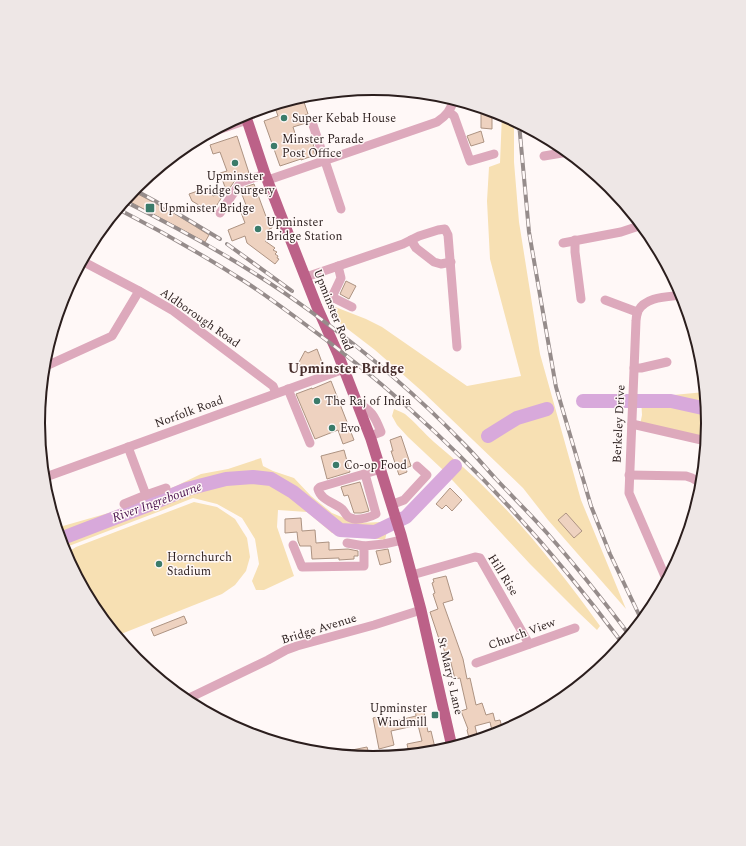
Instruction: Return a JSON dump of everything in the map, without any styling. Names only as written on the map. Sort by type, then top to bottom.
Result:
[{"type":"main road","name":"Upminster Road","points":[[247,120],[266,177],[370,436],[399,528],[421,610]]},
{"type":"main road","name":"St Mary's Lane","points":[[421,610],[451,742]]},
{"type":"street","points":[[220,213],[241,182],[266,177],[325,161],[437,122],[449,112],[452,105]]},
{"type":"street","points":[[449,112],[454,116],[470,161],[494,154]]},
{"type":"street","points":[[312,122],[341,209]]},
{"type":"street","points":[[544,156],[560,153]]},
{"type":"street","points":[[563,243],[621,232],[636,227]]},
{"type":"street","points":[[306,278],[419,236],[445,229],[448,235],[451,262],[457,347]]},
{"type":"street","points":[[411,240],[416,248],[434,262],[441,264],[451,262]]},
{"type":"street","points":[[575,240],[575,252],[581,299]]},
{"type":"street","name":"Aldborough Road","points":[[87,263],[139,291],[178,315],[273,386],[276,393]]},
{"type":"street","points":[[338,266],[342,278],[332,297],[352,307]]},
{"type":"street","points":[[50,363],[112,336],[139,291]]},
{"type":"street","points":[[605,300],[637,312],[641,306],[647,302],[655,299],[676,296]]},
{"type":"street","name":"Berkeley Drive","points":[[637,312],[628,493],[663,575]]},
{"type":"street","points":[[634,368],[642,368],[668,362]]},
{"type":"street","name":"Norfolk Road","points":[[49,476],[344,369]]},
{"type":"street","points":[[288,389],[310,443]]},
{"type":"street","points":[[632,421],[700,439]]},
{"type":"street","points":[[128,447],[146,495]]},
{"type":"street","points":[[393,510],[396,503],[404,500],[427,475],[417,466]]},
{"type":"street","points":[[365,474],[376,514],[373,516],[356,519],[348,517],[342,510],[325,500],[318,491],[318,488],[320,487],[365,474],[381,470]]},
{"type":"street","points":[[629,475],[686,476],[696,480]]},
{"type":"street","points":[[124,504],[166,488]]},
{"type":"street","points":[[347,543],[364,546],[402,540]]},
{"type":"street","points":[[293,546],[302,567],[364,566],[364,546]]},
{"type":"street","name":"Hill Rise","points":[[412,575],[475,557],[480,558],[529,644]]},
{"type":"street","name":"Bridge Avenue","points":[[192,697],[286,650],[421,610]]},
{"type":"street","name":"Church View","points":[[476,663],[575,628]]},
{"type":"shaded area","points":[[502,121],[514,127],[514,162],[519,222],[540,354],[581,500],[626,609],[548,520],[523,488],[424,393],[375,350],[332,317],[325,303],[382,327],[467,386],[521,376],[490,259],[487,201],[489,167],[500,163]]},
{"type":"shaded area","points":[[699,393],[701,423],[700,440],[640,425],[642,415],[641,398]]},
{"type":"shaded area","points":[[394,409],[409,417],[507,510],[549,558],[575,592],[600,626],[597,630],[530,564],[442,469],[408,437],[397,425],[392,416]]},
{"type":"shaded area","points":[[261,458],[263,466],[294,478],[311,496],[332,513],[356,523],[382,522],[387,531],[385,540],[332,533],[307,512],[278,510],[277,527],[294,576],[264,590],[256,590],[252,581],[259,564],[255,539],[242,518],[217,504],[193,498],[69,546],[62,526],[112,512],[176,486],[201,474],[228,469]]},
{"type":"shaded area","name":"Hornchurch Stadium","points":[[194,502],[217,507],[235,519],[247,538],[250,557],[246,571],[235,585],[222,594],[122,634],[100,605],[89,587],[71,550],[76,547]]},
{"type":"building","points":[[304,102],[308,114],[305,115],[306,123],[293,127],[298,143],[311,138],[315,155],[280,166],[264,121],[278,116],[276,110]]},
{"type":"building","points":[[481,113],[492,117],[492,129],[481,128]]},
{"type":"building","points":[[481,131],[484,142],[471,146],[467,136]]},
{"type":"building","points":[[237,136],[249,173],[236,179],[229,189],[226,190],[220,173],[227,171],[220,152],[213,154],[210,145]]},
{"type":"building","points":[[254,184],[268,222],[270,221],[272,228],[269,229],[272,238],[265,241],[275,248],[273,250],[277,252],[275,254],[279,259],[275,264],[247,243],[245,236],[232,241],[228,230],[245,223],[239,207],[246,205],[241,192],[245,187]]},
{"type":"building","points":[[209,187],[213,196],[225,192],[212,213],[192,201],[189,194]]},
{"type":"building","points":[[138,194],[174,213],[209,235],[205,242],[131,202]]},
{"type":"building","points":[[346,281],[356,286],[349,299],[340,294]]},
{"type":"building","points":[[317,349],[323,365],[304,374],[298,364],[305,351],[308,353]]},
{"type":"building","points":[[331,381],[354,440],[343,444],[338,430],[315,439],[296,394]]},
{"type":"building","points":[[401,436],[411,466],[406,468],[407,472],[399,475],[391,451],[393,451],[390,440]]},
{"type":"building","name":"Co-op Food","points":[[344,450],[350,472],[327,479],[321,456]]},
{"type":"building","points":[[360,482],[369,511],[354,513],[348,495],[344,496],[341,487]]},
{"type":"building","points":[[450,488],[462,500],[452,511],[446,505],[442,509],[436,504]]},
{"type":"building","points":[[566,513],[582,531],[574,538],[558,520]]},
{"type":"building","points":[[301,518],[302,531],[315,530],[316,543],[329,542],[329,550],[348,549],[358,551],[358,556],[354,556],[354,559],[339,560],[339,558],[312,559],[311,546],[300,546],[297,532],[285,533],[285,519]]},
{"type":"building","points":[[388,549],[391,562],[380,565],[376,551]]},
{"type":"building","points":[[446,576],[453,600],[443,603],[463,659],[467,679],[470,678],[476,705],[482,703],[486,715],[493,713],[495,721],[500,720],[501,725],[492,729],[490,722],[475,726],[477,734],[469,737],[468,729],[461,711],[467,709],[460,678],[455,679],[450,659],[447,660],[430,612],[438,609],[433,594],[435,593],[432,583],[434,582],[433,579]]},
{"type":"building","points":[[184,616],[187,623],[154,636],[151,629]]},
{"type":"building","points":[[423,707],[428,732],[431,731],[434,745],[408,749],[407,744],[422,741],[418,725],[391,731],[394,745],[379,749],[373,718],[381,716],[383,724],[416,716],[415,709]]},
{"type":"building","points":[[367,747],[368,751],[352,750]]},
{"type":"waterway","name":"River Ingrebourne","points":[[583,401],[671,401],[700,408]]},
{"type":"waterway","name":"River Ingrebourne","points":[[488,436],[517,418],[547,409]]},
{"type":"waterway","name":"River Ingrebourne","points":[[65,537],[187,489],[226,479],[253,477],[271,479],[293,492],[340,530],[375,532],[406,517],[455,466]]},
{"type":"railway","points":[[520,130],[529,232],[556,387],[591,506],[610,554],[639,615]]},
{"type":"railway","points":[[140,193],[220,239]]},
{"type":"railway","points":[[129,204],[243,266],[288,295],[330,326],[390,374],[428,408],[468,448],[541,526],[600,596],[626,631]]},
{"type":"railway","points":[[122,211],[182,244],[251,286],[347,356],[391,393],[434,431],[514,512],[552,555],[620,640]]},
{"type":"railway","points":[[227,244],[292,291]]},
{"type":"place","name":"Super Kebab House","points":[[284,118]]},
{"type":"place","name":"Minster Parade Post Office","points":[[274,146]]},
{"type":"place","name":"Upminster Bridge Surgery","points":[[235,163]]},
{"type":"place","name":"Upminster Bridge","points":[[150,208]]},
{"type":"place","name":"Upminster Bridge Station","points":[[258,229]]},
{"type":"place","name":"The Raj of India","points":[[317,401]]},
{"type":"place","name":"Evo","points":[[332,428]]},
{"type":"place","name":"Co-op Food","points":[[336,465]]},
{"type":"place","name":"Hornchurch Stadium","points":[[159,564]]},
{"type":"place","name":"Upminster Windmill","points":[[435,715]]},
{"type":"district","name":"Upminster Bridge","points":[[346,368]]}]
